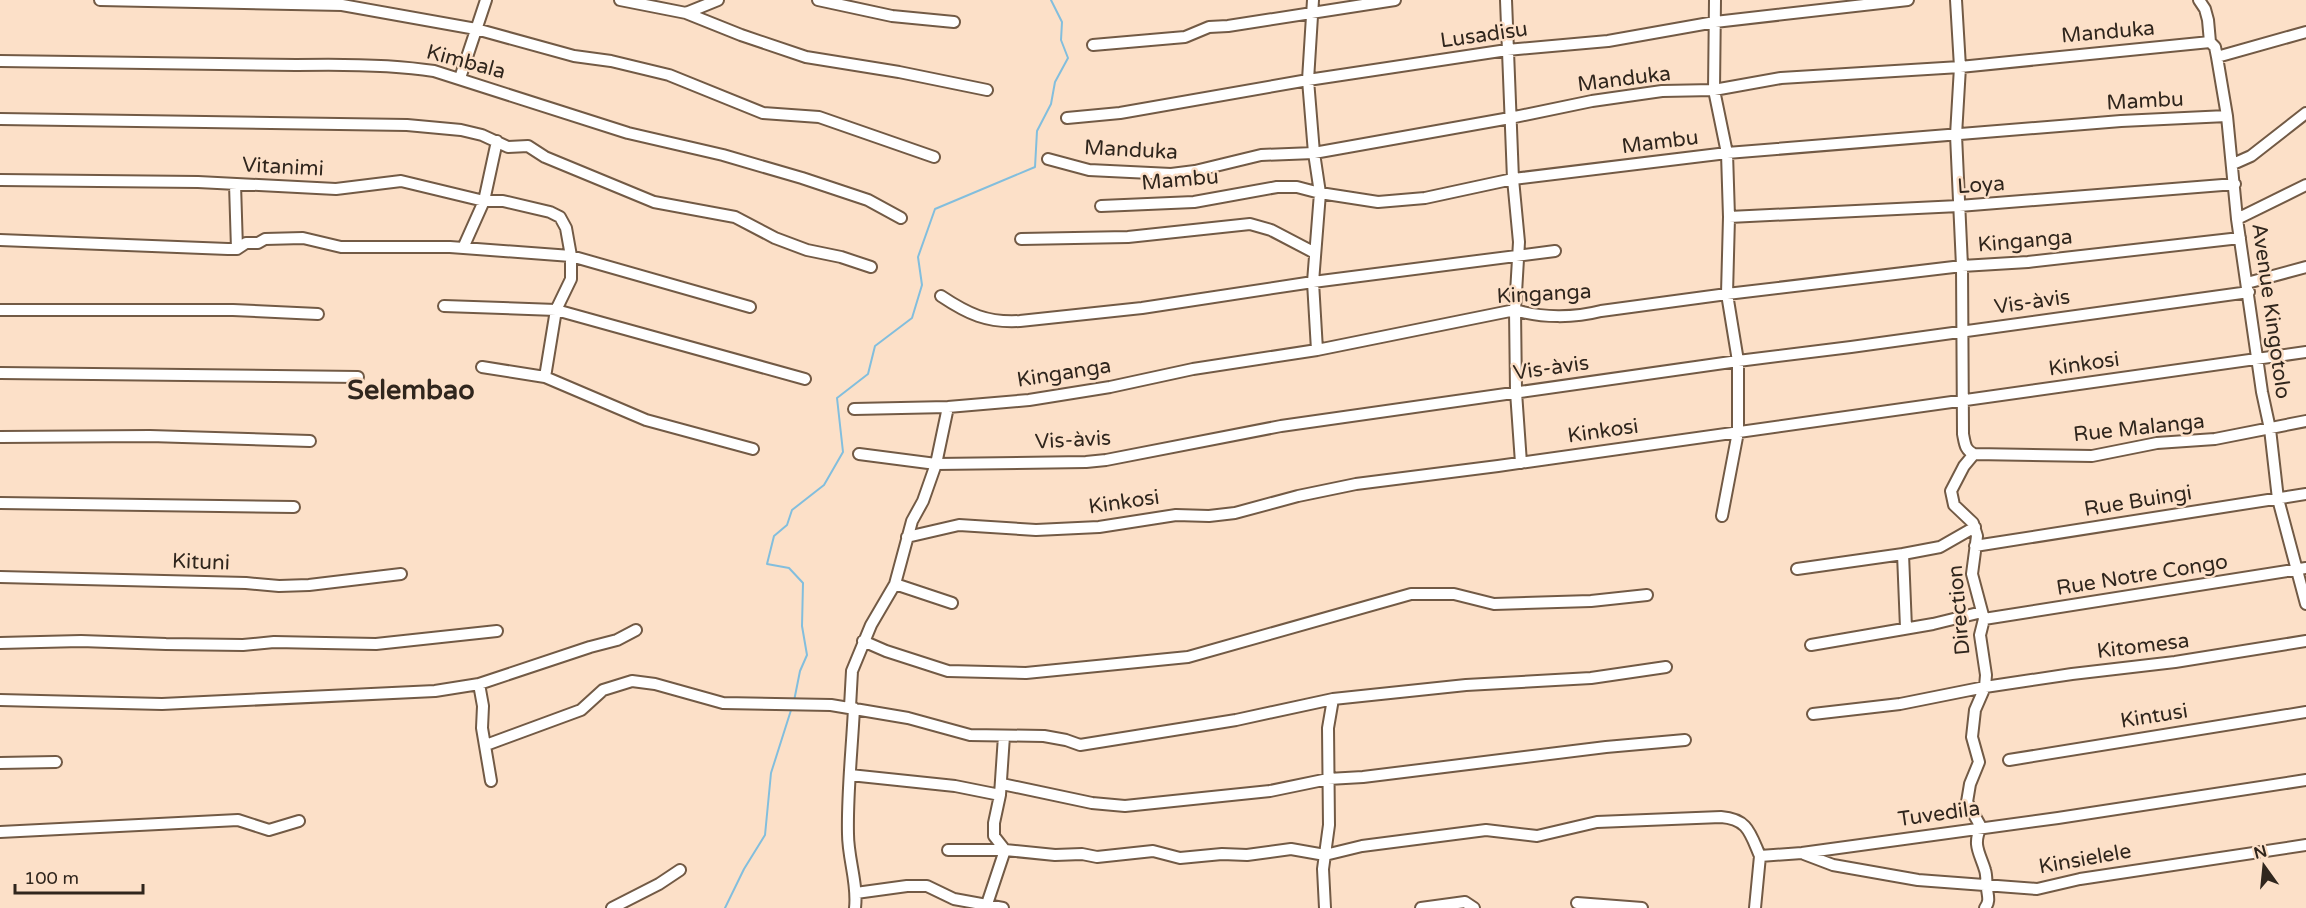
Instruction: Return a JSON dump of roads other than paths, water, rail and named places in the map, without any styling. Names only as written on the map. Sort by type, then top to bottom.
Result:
[{"type":"street","points":[[100,0],[342,5],[476,29],[574,56],[610,61],[669,75],[763,113],[819,117],[934,157]]},
{"type":"street","points":[[460,78],[467,63],[486,0]]},
{"type":"street","points":[[620,0],[686,13],[806,57],[899,72],[987,90]]},
{"type":"street","points":[[686,13],[718,0]]},
{"type":"street","points":[[818,0],[892,16],[954,22]]},
{"type":"street","points":[[1313,0],[1308,80],[1320,193],[1313,282],[1317,350]]},
{"type":"street","points":[[1093,45],[1185,37],[1209,27],[1395,0]]},
{"type":"street","points":[[1506,0],[1513,180],[1519,255],[1515,310],[1516,392],[1521,463]]},
{"type":"street","points":[[1715,0],[1714,90],[1727,153],[1729,217],[1727,294],[1738,361],[1738,432],[1722,516]]},
{"type":"street","name":"Lusadisu","points":[[1067,118],[1120,113],[1308,80],[1507,50],[1608,40],[1715,22],[1908,0]]},
{"type":"street","points":[[1797,569],[1903,555],[1940,547],[1974,527],[1967,516],[1954,505],[1951,490],[1964,466],[1974,454],[1965,446],[1963,401],[1962,266],[1956,135],[1960,67],[1956,0]]},
{"type":"street","name":"Avenue Kingotolo","points":[[2199,0],[2208,20],[2210,42],[2215,47],[2228,116],[2237,219],[2262,392],[2270,429],[2278,499],[2301,569],[2306,604]]},
{"type":"street","points":[[2217,57],[2306,32]]},
{"type":"street","name":"Manduka","points":[[1048,159],[1089,170],[1171,174],[1195,171],[1261,154],[1314,153],[1638,94],[1714,90],[1781,78],[1960,67],[2210,42]]},
{"type":"street","name":"Kimbala","points":[[0,61],[407,66],[460,78],[628,133],[723,155],[802,178],[868,200],[901,218]]},
{"type":"street","points":[[2233,164],[2251,156],[2306,113]]},
{"type":"street","name":"Mambu","points":[[1101,206],[1194,202],[1277,186],[1297,187],[1320,193],[1378,201],[1425,198],[1513,180],[1727,153],[2121,122],[2228,116]]},
{"type":"street","points":[[0,119],[407,124],[461,130],[497,141],[508,147],[528,146],[545,157],[654,202],[735,217],[775,238],[807,250],[841,257],[871,267]]},
{"type":"street","points":[[463,248],[484,201],[497,141]]},
{"type":"street","name":"Vitanimi","points":[[0,180],[234,184],[336,189],[400,181],[484,201],[503,201],[537,208],[560,217],[566,228],[571,256]]},
{"type":"street","points":[[234,184],[237,249]]},
{"type":"street","name":"Loya","points":[[1729,217],[1959,206],[2235,184]]},
{"type":"street","points":[[2237,219],[2306,185]]},
{"type":"street","points":[[1021,239],[1139,236],[1250,224],[1271,230],[1315,253]]},
{"type":"street","points":[[0,240],[237,249],[246,243],[258,243],[265,239],[303,238],[341,247],[463,248],[571,256],[750,307]]},
{"type":"street","name":"Kinganga","points":[[854,409],[948,407],[1029,400],[1110,387],[1193,369],[1317,350],[1515,310],[1536,315],[1587,315],[1601,311],[1727,294],[1962,266],[2028,262],[2240,238]]},
{"type":"street","points":[[941,296],[973,315],[1006,322],[1142,308],[1313,282],[1554,251]]},
{"type":"street","points":[[545,377],[556,310],[571,279],[571,256]]},
{"type":"street","name":"Vis-àvis","points":[[859,454],[936,464],[1106,460],[1281,426],[1738,361],[1962,332],[2248,288],[2306,267]]},
{"type":"street","points":[[444,306],[556,310],[805,379]]},
{"type":"street","points":[[0,310],[233,310],[318,314]]},
{"type":"street","name":"Kinkosi","points":[[907,537],[958,525],[1036,531],[1099,527],[1176,515],[1222,515],[1356,484],[1521,463],[2306,352]]},
{"type":"street","points":[[482,367],[545,377],[646,420],[753,449]]},
{"type":"street","points":[[0,373],[358,377]]},
{"type":"street","points":[[855,908],[856,893],[848,854],[852,671],[863,641],[895,584],[907,537],[936,464],[948,407]]},
{"type":"street","name":"Rue Malanga","points":[[1974,454],[2092,456],[2157,443],[2215,439],[2306,421]]},
{"type":"street","points":[[0,437],[150,436],[310,441]]},
{"type":"street","name":"Rue Buingi","points":[[1975,546],[2306,494]]},
{"type":"street","points":[[0,503],[294,507]]},
{"type":"street","name":"Direction","points":[[1974,527],[1977,536],[1972,574],[1983,616],[1980,635],[1986,675],[1985,687],[1975,710],[1972,737],[1979,762],[1970,784],[1967,802],[1981,827]]},
{"type":"street","points":[[1903,555],[1906,628]]},
{"type":"street","name":"Rue Notre Congo","points":[[1811,645],[1983,616],[2301,569]]},
{"type":"street","name":"Kituni","points":[[0,577],[235,582],[279,586],[309,585],[401,574]]},
{"type":"street","points":[[895,584],[952,603]]},
{"type":"street","points":[[863,641],[948,671],[1026,674],[1188,657],[1411,594],[1455,594],[1494,604],[1591,601],[1647,595]]},
{"type":"street","points":[[0,700],[162,704],[435,691],[479,684],[617,640],[636,630]]},
{"type":"street","points":[[0,644],[81,641],[243,645],[274,642],[376,644],[497,631]]},
{"type":"street","name":"Kitomesa","points":[[1813,714],[1900,705],[1985,687],[2072,674],[2175,663],[2306,641]]},
{"type":"street","points":[[486,745],[581,710],[603,690],[632,681],[655,684],[723,703],[831,705],[908,718],[970,735],[1044,736],[1085,745],[1236,720],[1333,699],[1466,685],[1591,678],[1666,667]]},
{"type":"street","points":[[479,684],[483,706],[482,728],[491,781]]},
{"type":"street","points":[[1325,908],[1323,877],[1329,825],[1328,728],[1333,699]]},
{"type":"street","name":"Kintusi","points":[[2009,760],[2306,712]]},
{"type":"street","points":[[1004,736],[1001,789],[993,836],[1005,850]]},
{"type":"street","points":[[850,775],[1001,789],[1125,806],[1270,791],[1328,779],[1363,777],[1606,747],[1685,740]]},
{"type":"street","points":[[0,763],[56,762]]},
{"type":"street","name":"Tuvedila","points":[[1760,856],[1802,853],[2058,818],[2306,780]]},
{"type":"street","points":[[948,850],[1005,850],[1097,857],[1154,851],[1180,858],[1222,854],[1247,855],[1291,849],[1325,855],[1362,846],[1486,830],[1537,836],[1597,822],[1732,818],[1745,826],[1760,856],[1755,908]]},
{"type":"street","points":[[0,832],[238,820],[269,830],[299,821]]},
{"type":"street","points":[[1981,827],[1976,838],[1976,850],[1985,869],[1989,897],[1985,908]]},
{"type":"street","name":"Kinsielele","points":[[1802,853],[1833,865],[1918,880],[2037,889],[2080,879],[2306,844]]},
{"type":"street","points":[[987,904],[1005,850]]},
{"type":"street","points":[[612,908],[659,884],[680,870]]},
{"type":"street","points":[[856,893],[908,886],[927,886],[954,899],[1004,908]]},
{"type":"street","points":[[1421,908],[1465,902],[1474,908]]},
{"type":"street","points":[[1577,903],[1642,908]]},
{"type":"waterway","points":[[794,701],[800,671],[807,655],[802,626],[803,583],[789,568],[767,564],[774,536],[787,525],[792,510],[824,485],[843,452],[837,398],[868,374],[875,346],[912,318],[922,285],[918,257],[935,209],[1035,167],[1037,131],[1051,104],[1055,82],[1068,58],[1061,40],[1062,22],[1051,0]]},
{"type":"waterway","points":[[725,908],[744,869],[765,835],[771,773],[792,707]]},
{"type":"district","name":"Selembao","points":[[411,390]]}]
